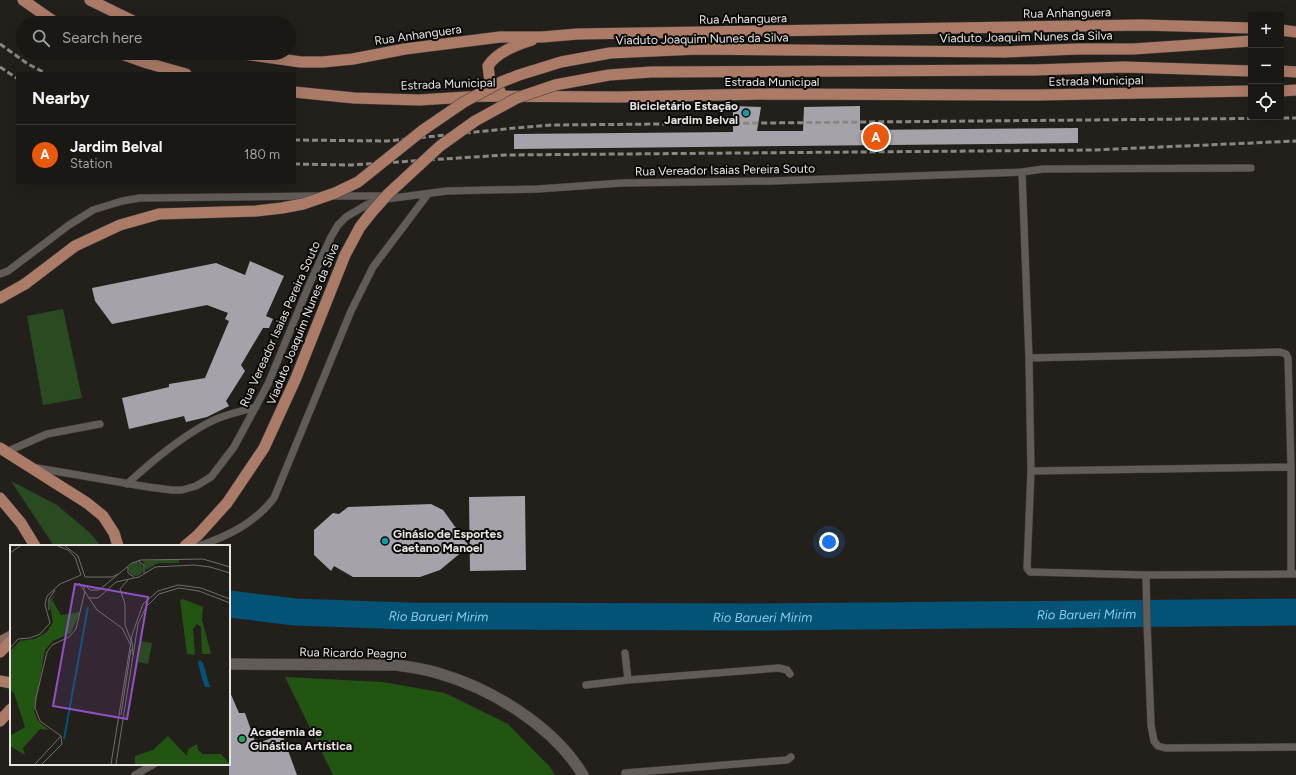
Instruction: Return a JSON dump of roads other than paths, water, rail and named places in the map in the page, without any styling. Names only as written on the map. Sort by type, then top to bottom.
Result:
[{"type":"main road","points":[[23,0],[46,16]]},
{"type":"main road","points":[[90,0],[123,16]]},
{"type":"main road","name":"Rua Anhanguera","points":[[287,60],[301,62],[323,62],[353,59],[439,44],[500,37],[542,37],[578,34],[1126,25],[1248,28]]},
{"type":"main road","points":[[1284,30],[1296,32]]},
{"type":"main road","points":[[1284,38],[1296,36]]},
{"type":"main road","points":[[506,96],[490,82],[488,66],[492,60],[508,49],[542,37]]},
{"type":"main road","name":"Viaduto Joaquim Nunes da Silva","points":[[0,298],[25,284],[75,246],[120,225],[159,214],[248,211],[282,208],[303,204],[335,193],[358,182],[423,130],[464,102],[501,82],[519,75],[567,61],[610,53],[698,49],[1004,52],[1078,49],[1133,49],[1248,41]]},
{"type":"main road","points":[[139,60],[179,72]]},
{"type":"main road","name":"Viaduto Joaquim Nunes da Silva","points":[[186,545],[198,535],[227,503],[264,448],[296,378],[344,254],[360,227],[388,194],[440,146],[475,121],[517,98],[555,85],[609,75],[651,72],[1034,70],[1124,67],[1248,71]]},
{"type":"main road","points":[[1284,72],[1296,72]]},
{"type":"main road","points":[[1284,91],[1296,90]]},
{"type":"main road","name":"Estrada Municipal","points":[[296,92],[354,98],[419,100],[506,96],[618,97],[769,94],[1038,95],[1248,91]]},
{"type":"main road","points":[[3,450],[87,503],[103,516],[114,533],[118,545]]},
{"type":"main road","points":[[0,498],[21,523],[34,545]]},
{"type":"main road","points":[[0,642],[10,637]]},
{"type":"main road","points":[[0,652],[10,642]]},
{"type":"main road","points":[[0,681],[10,683]]},
{"type":"main road","points":[[0,721],[10,710]]},
{"type":"street","name":"Rua Ricardo Peagno","points":[[230,664],[396,665],[421,668],[440,673],[477,687],[513,708],[551,737],[578,767],[583,775]]},
{"type":"lane","name":"Rua Vereador Isaias Pereira Souto","points":[[28,467],[172,490],[182,490],[196,486],[211,477],[234,447],[268,384],[309,286],[338,225],[352,213],[368,204],[386,199],[447,191],[538,189],[622,183],[772,181],[1022,172],[1043,169],[1251,168]]},
{"type":"lane","points":[[1022,172],[1030,358],[1030,471],[1027,568],[1030,572],[1146,575],[1294,574],[1288,358],[1286,354],[1280,352],[1030,358]]},
{"type":"lane","points":[[201,545],[239,529],[258,516],[274,498],[351,311],[373,268],[428,194]]},
{"type":"lane","points":[[0,274],[8,271],[69,225],[93,210],[122,201],[140,198],[414,195]]},
{"type":"lane","points":[[127,484],[157,457],[206,423],[256,407]]},
{"type":"lane","points":[[3,450],[47,434],[100,424]]},
{"type":"lane","points":[[1030,471],[1290,467]]},
{"type":"lane","points":[[1146,575],[1151,725],[1154,742],[1158,746],[1165,748],[1296,747]]},
{"type":"lane","points":[[625,653],[628,680]]},
{"type":"lane","points":[[586,685],[628,680],[779,668],[787,670],[790,674]]},
{"type":"lane","points":[[625,773],[787,760],[791,757]]},
{"type":"lane","points":[[135,775],[152,765]]},
{"type":"waterway","name":"Rio Barueri Mirim","points":[[230,604],[295,612],[408,616],[763,617],[1296,612]]},
{"type":"railway","points":[[0,44],[16,55]]},
{"type":"railway","points":[[22,60],[43,72]]},
{"type":"railway","points":[[0,67],[16,78]]},
{"type":"railway","points":[[296,140],[387,141],[552,125],[1296,118]]},
{"type":"railway","points":[[296,164],[351,165],[505,155],[1093,150],[1296,141]]},
{"type":"place","name":"Bicicletário Estação Jardim Belval","points":[[746,113]]},
{"type":"place","name":"Jardim Belval","points":[[876,137]]},
{"type":"place","name":"Ginásio de Esportes Caetano Manoel","points":[[385,541]]},
{"type":"place","name":"Academia de Ginástica Artística","points":[[242,739]]}]
